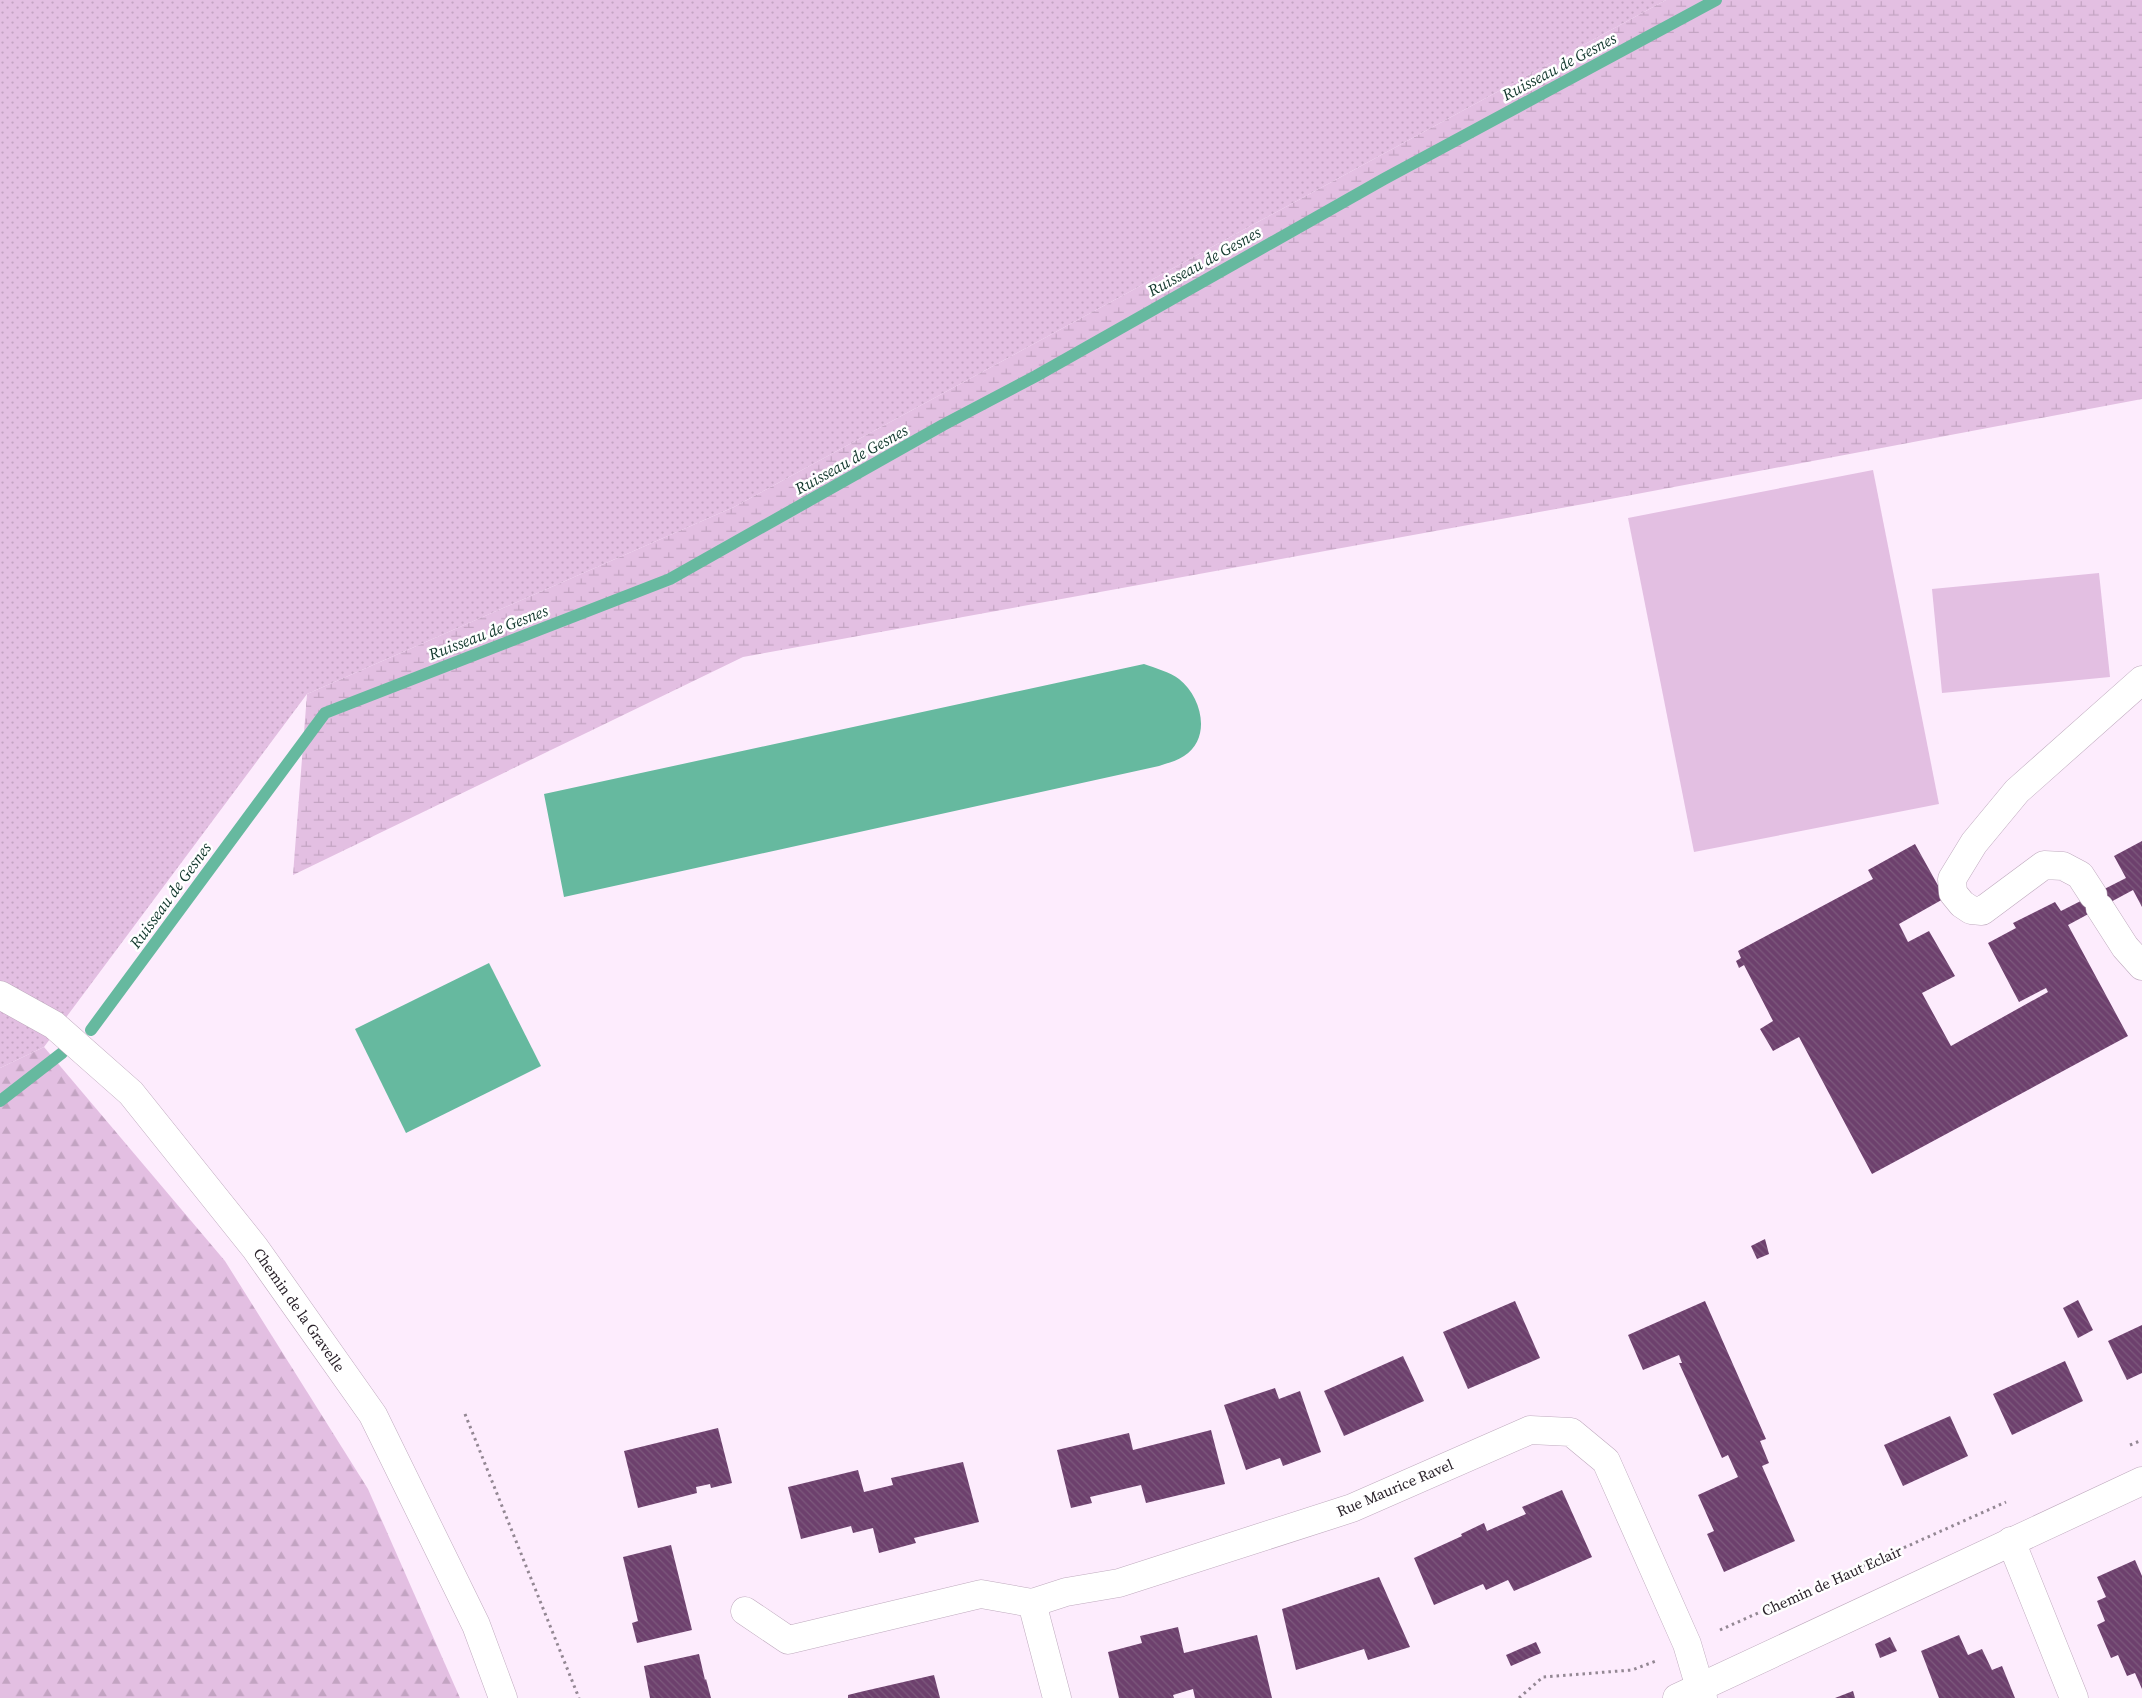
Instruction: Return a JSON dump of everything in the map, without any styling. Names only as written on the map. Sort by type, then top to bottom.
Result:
[{"type":"street","points":[[2142,680],[2018,791],[1974,842],[1952,880],[1953,893],[1962,904],[1971,910],[1982,911],[2044,865],[2063,866],[2080,875],[2125,947],[2142,966]]},
{"type":"street","name":"Chemin de la Gravelle","points":[[0,995],[54,1025],[131,1093],[255,1248],[373,1414],[476,1625],[503,1698]]},
{"type":"street","name":"Rue Maurice Ravel","points":[[1032,1604],[1066,1592],[1118,1583],[1352,1508],[1530,1430],[1571,1432],[1606,1461],[1687,1644],[1694,1695]]},
{"type":"street","points":[[1694,1695],[1943,1576],[2011,1541],[2142,1481]]},
{"type":"street","points":[[2011,1541],[2074,1698]]},
{"type":"street","points":[[745,1611],[788,1640],[981,1594],[1032,1604],[1057,1698]]},
{"type":"path","points":[[465,1414],[579,1698]]},
{"type":"path","points":[[2124,1448],[2142,1440]]},
{"type":"path","name":"Chemin de Haut Eclair","points":[[1518,1698],[1543,1677],[1632,1670],[1665,1657],[1687,1644],[1795,1598],[2009,1501]]},
{"type":"green space","points":[[0,0],[1666,0],[734,507],[307,694],[44,1047],[0,1068]]},
{"type":"green space","points":[[1666,0],[2142,0],[2142,399],[1589,503],[743,657],[293,875],[307,694],[734,507]]},
{"type":"green space","points":[[1873,470],[1939,804],[1694,852],[1628,518]]},
{"type":"green space","points":[[2099,573],[2110,677],[1942,693],[1932,589]]},
{"type":"green space","points":[[44,1047],[225,1261],[368,1489],[460,1698],[0,1698],[0,1068]]},
{"type":"shaded area","points":[[1144,664],[1167,672],[1179,679],[1187,687],[1198,707],[1201,728],[1198,739],[1193,748],[1175,761],[564,897],[544,794]]},
{"type":"shaded area","points":[[489,963],[541,1066],[406,1133],[355,1029]]},
{"type":"building","points":[[2142,841],[2142,907],[2133,890],[2068,925],[2128,1036],[1872,1174],[1799,1037],[1773,1051],[1760,1029],[1773,1021],[1744,965],[1739,968],[1736,961],[1741,958],[1738,951],[1873,879],[1868,870],[1915,844],[1945,898],[1899,924],[1908,942],[1929,931],[1955,976],[1922,993],[1951,1046],[2048,992],[2046,988],[2019,1002],[1988,943],[2016,928],[2013,923],[2055,902],[2061,911],[2126,878],[2114,856]]},
{"type":"building","points":[[1765,1239],[1769,1254],[1757,1259],[1751,1246]]},
{"type":"building","points":[[2078,1300],[2093,1330],[2078,1338],[2063,1308]]},
{"type":"building","points":[[1515,1301],[1540,1358],[1468,1389],[1443,1332]]},
{"type":"building","points":[[1705,1301],[1766,1439],[1760,1441],[1769,1463],[1762,1466],[1795,1541],[1724,1572],[1707,1534],[1714,1531],[1698,1495],[1738,1477],[1728,1455],[1722,1458],[1679,1363],[1682,1363],[1679,1355],[1643,1370],[1628,1335]]},
{"type":"building","points":[[2142,1325],[2142,1373],[2127,1380],[2108,1341]]},
{"type":"building","points":[[1403,1356],[1424,1401],[1344,1436],[1324,1391]]},
{"type":"building","points":[[2065,1361],[2083,1401],[2012,1435],[1993,1394]]},
{"type":"building","points":[[1275,1388],[1279,1399],[1300,1391],[1321,1452],[1283,1466],[1280,1458],[1246,1470],[1224,1405]]},
{"type":"building","points":[[1950,1416],[1968,1456],[1903,1486],[1884,1445]]},
{"type":"building","points":[[718,1428],[732,1483],[711,1488],[710,1484],[696,1487],[697,1493],[638,1508],[624,1451]]},
{"type":"building","points":[[1211,1430],[1225,1484],[1146,1503],[1141,1485],[1090,1497],[1092,1503],[1071,1508],[1057,1450],[1129,1433],[1133,1450]]},
{"type":"building","points":[[963,1462],[979,1522],[914,1538],[916,1543],[879,1553],[873,1528],[853,1533],[851,1526],[801,1539],[788,1487],[858,1470],[864,1492],[893,1485],[891,1478]]},
{"type":"building","points":[[1562,1490],[1592,1557],[1514,1591],[1508,1580],[1486,1590],[1483,1584],[1434,1605],[1414,1558],[1462,1536],[1461,1534],[1484,1523],[1487,1531],[1526,1514],[1522,1507]]},
{"type":"building","points":[[671,1545],[692,1630],[637,1643],[632,1623],[638,1621],[623,1557]]},
{"type":"building","points":[[2135,1560],[2142,1576],[2142,1689],[2135,1673],[2127,1676],[2118,1655],[2111,1658],[2097,1625],[2105,1621],[2097,1601],[2106,1597],[2097,1577]]},
{"type":"building","points":[[1379,1577],[1410,1647],[1368,1660],[1364,1649],[1296,1670],[1282,1609]]},
{"type":"building","points":[[1178,1627],[1184,1653],[1257,1635],[1272,1698],[1195,1698],[1193,1689],[1173,1695],[1174,1698],[1119,1698],[1108,1652],[1142,1643],[1140,1636]]},
{"type":"building","points":[[1959,1635],[1968,1655],[1982,1649],[1992,1670],[2002,1666],[2015,1698],[1939,1698],[1921,1651]]},
{"type":"building","points":[[1890,1637],[1897,1651],[1880,1658],[1875,1644]]},
{"type":"building","points":[[1536,1642],[1541,1653],[1511,1666],[1506,1655]]},
{"type":"building","points":[[699,1654],[711,1698],[650,1698],[644,1666]]},
{"type":"building","points":[[934,1675],[940,1698],[848,1698],[848,1695]]},
{"type":"building","points":[[1853,1691],[1855,1698],[1835,1698]]},
{"type":"waterway","name":"Ruisseau de Gesnes","points":[[91,1030],[325,713],[670,579],[943,425],[1036,376],[1384,179],[1716,0]]},
{"type":"waterway","name":"Ruisseau de Gesnes","points":[[0,1101],[62,1053]]}]
